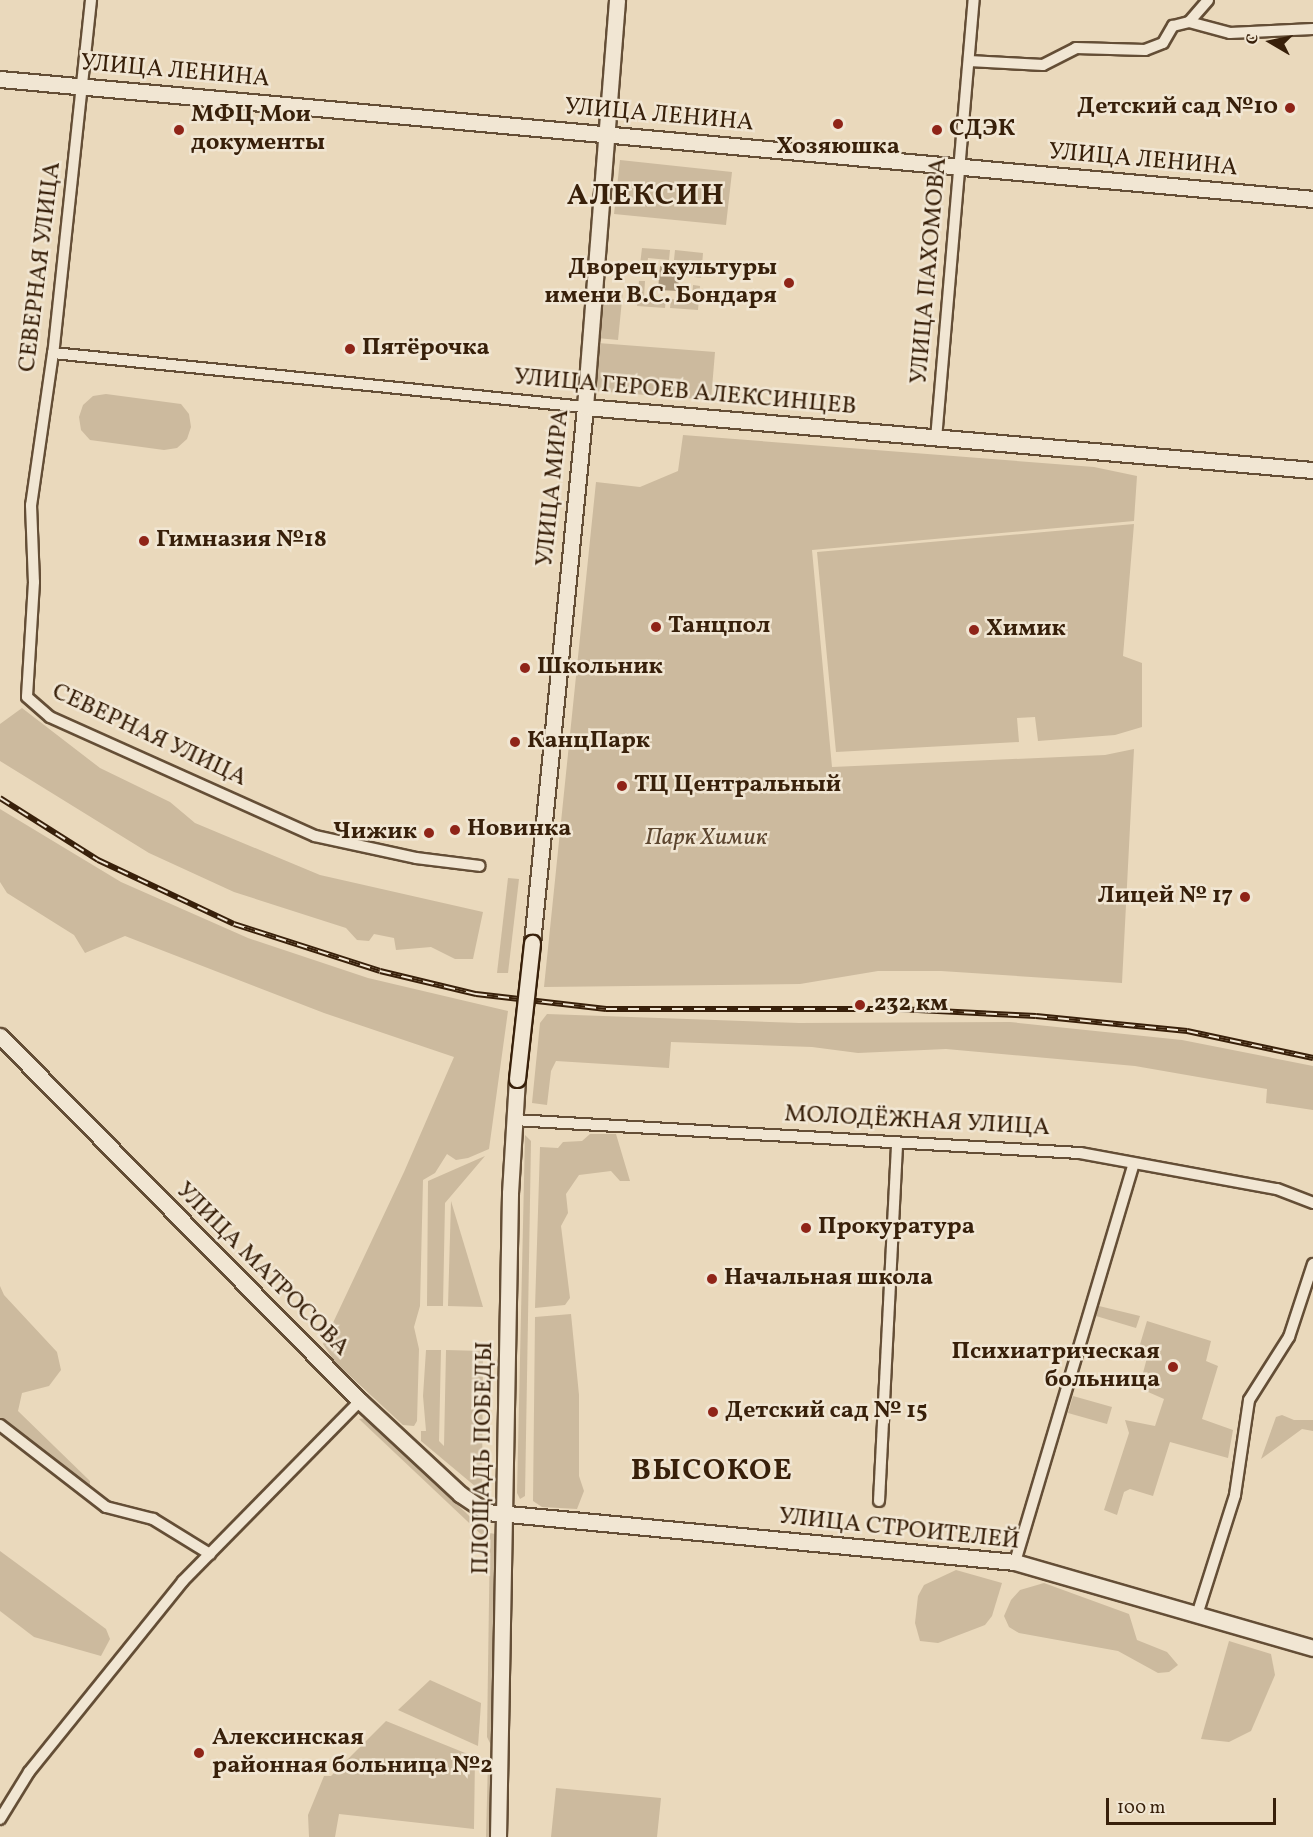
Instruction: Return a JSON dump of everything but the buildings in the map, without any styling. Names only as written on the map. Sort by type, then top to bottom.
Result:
[{"type":"street","name":"СЕВЕРНАЯ УЛИЦА","points":[[92,0],[53,353],[31,505],[34,582],[25,689],[32,703],[50,717],[315,836],[416,858],[480,866]]},
{"type":"street","name":"УЛИЦА МИРА","points":[[516,1079],[532,943],[585,407],[617,0]]},
{"type":"street","name":"УЛИЦА ПАХОМОВА","points":[[936,439],[974,0]]},
{"type":"street","points":[[1189,22],[1208,0]]},
{"type":"street","points":[[969,61],[1043,65],[1076,48],[1145,50],[1163,43],[1173,26],[1189,22],[1230,33],[1313,29]]},
{"type":"street","name":"УЛИЦА ЛЕНИНА","points":[[0,80],[1313,199]]},
{"type":"street","name":"УЛИЦА ГЕРОЕВ АЛЕКСИНЦЕВ","points":[[53,353],[585,407],[1313,470]]},
{"type":"street","name":"УЛИЦА МАТРОСОВА","points":[[0,1036],[360,1401],[459,1494],[487,1512],[506,1516]]},
{"type":"street","name":"ПЛОЩАДЬ ПОБЕДЫ","points":[[498,1837],[516,1079]]},
{"type":"street","name":"МОЛОДЁЖНАЯ УЛИЦА","points":[[514,1120],[1080,1152],[1134,1164],[1277,1189],[1313,1203]]},
{"type":"street","points":[[879,1501],[897,1142]]},
{"type":"street","points":[[1015,1562],[1134,1164]]},
{"type":"street","points":[[1197,1615],[1235,1495],[1249,1400],[1289,1337],[1313,1264]]},
{"type":"street","points":[[0,1819],[29,1772],[183,1581],[360,1401]]},
{"type":"street","points":[[0,1425],[106,1508],[153,1519],[210,1554]]},
{"type":"street","name":"УЛИЦА СТРОИТЕЛЕЙ","points":[[506,1516],[1015,1562],[1313,1648]]},
{"type":"green space","points":[[620,160],[732,172],[726,225],[614,214]]},
{"type":"green space","points":[[642,248],[670,250],[669,260],[648,258],[646,273],[639,273]]},
{"type":"green space","points":[[675,250],[703,253],[701,278],[694,277],[695,262],[674,260]]},
{"type":"green space","points":[[639,281],[645,281],[644,297],[666,299],[665,308],[637,306]]},
{"type":"green space","points":[[693,285],[700,286],[698,310],[670,308],[671,299],[692,301]]},
{"type":"green space","points":[[602,288],[623,290],[618,340],[597,338]]},
{"type":"green space","points":[[598,343],[715,352],[711,400],[594,391]]},
{"type":"green space","points":[[106,394],[181,404],[189,414],[191,427],[187,439],[177,448],[164,450],[90,440],[81,430],[79,417],[83,405],[93,396]]},
{"type":"green space","name":"Парк Химик","points":[[683,435],[1094,467],[1137,476],[1134,521],[812,550],[832,767],[1105,755],[1134,749],[1122,983],[941,971],[878,971],[800,984],[544,987],[596,482],[640,487],[678,471]]},
{"type":"green space","name":"Химик","points":[[1134,524],[1123,656],[1142,663],[1142,727],[1115,735],[1038,741],[1035,717],[1017,718],[1019,742],[836,752],[817,552]]},
{"type":"green space","points":[[22,708],[100,768],[170,802],[195,823],[320,875],[483,912],[473,959],[455,959],[431,947],[396,950],[394,938],[374,934],[369,941],[357,940],[346,928],[234,892],[149,853],[0,761],[0,724]]},
{"type":"green space","points":[[0,809],[121,882],[248,938],[368,978],[508,1011],[489,1149],[468,1158],[456,1160],[447,1154],[435,1173],[423,1180],[420,1306],[414,1327],[419,1349],[417,1421],[414,1426],[403,1425],[335,1362],[323,1344],[404,1172],[454,1057],[324,1013],[125,936],[85,953],[74,935],[7,893],[0,882]]},
{"type":"green space","points":[[508,878],[519,879],[508,973],[497,973]]},
{"type":"green space","points":[[547,1014],[799,1023],[1010,1022],[1182,1040],[1313,1066],[1313,1110],[1266,1103],[1267,1089],[1135,1066],[946,1049],[858,1053],[812,1047],[671,1042],[669,1068],[556,1061],[551,1071],[547,1105],[532,1103],[540,1023]]},
{"type":"green space","points":[[590,1134],[616,1134],[630,1181],[620,1181],[611,1171],[579,1175],[566,1194],[568,1213],[561,1226],[570,1298],[565,1305],[535,1308],[540,1147],[558,1148],[563,1142],[582,1141]]},
{"type":"green space","points":[[525,1135],[531,1141],[525,1496],[520,1499],[517,1493]]},
{"type":"green space","points":[[485,1156],[445,1203],[443,1306],[427,1306],[428,1181]]},
{"type":"green space","points":[[451,1201],[483,1307],[448,1306]]},
{"type":"green space","points":[[0,1286],[4,1295],[57,1352],[61,1370],[49,1386],[22,1393],[18,1411],[90,1481],[90,1490],[0,1421]]},
{"type":"green space","points":[[1099,1306],[1140,1316],[1136,1328],[1096,1316]]},
{"type":"green space","points":[[571,1314],[579,1395],[579,1476],[584,1491],[577,1509],[542,1507],[533,1501],[535,1317]]},
{"type":"green space","points":[[1147,1321],[1211,1341],[1206,1361],[1218,1366],[1202,1419],[1233,1430],[1228,1458],[1170,1442],[1153,1496],[1130,1489],[1124,1492],[1117,1515],[1104,1510],[1129,1433],[1125,1420],[1155,1426],[1164,1399],[1139,1388],[1148,1354],[1138,1351]]},
{"type":"green space","points":[[426,1350],[441,1350],[439,1441],[444,1446],[446,1350],[483,1351],[482,1492],[421,1441],[421,1431],[426,1431],[423,1396]]},
{"type":"green space","points":[[1073,1396],[1112,1407],[1107,1424],[1068,1413]]},
{"type":"green space","points":[[1282,1415],[1294,1420],[1313,1420],[1313,1431],[1302,1429],[1261,1459],[1276,1417]]},
{"type":"green space","points":[[366,1418],[484,1530],[484,1537],[359,1419]]},
{"type":"green space","points":[[490,1533],[495,1534],[491,1745],[487,1737]]},
{"type":"green space","points":[[0,1551],[106,1629],[110,1639],[101,1656],[34,1637],[0,1611]]},
{"type":"green space","points":[[956,1570],[1002,1583],[992,1616],[985,1625],[938,1643],[920,1641],[915,1623],[918,1596],[924,1585]]},
{"type":"green space","points":[[1044,1583],[1129,1614],[1137,1640],[1167,1652],[1178,1665],[1169,1672],[1158,1673],[1118,1651],[1019,1633],[1009,1627],[1004,1616],[1011,1600],[1020,1590]]},
{"type":"green space","points":[[1229,1641],[1271,1654],[1275,1675],[1251,1731],[1229,1742],[1201,1739]]},
{"type":"green space","points":[[430,1680],[481,1703],[478,1746],[398,1710]]},
{"type":"green space","points":[[386,1721],[475,1757],[474,1829],[339,1814],[335,1837],[309,1837],[308,1815],[324,1776],[331,1776]]},
{"type":"green space","points":[[488,1759],[492,1759],[491,1837],[486,1837]]},
{"type":"green space","points":[[556,1788],[661,1798],[657,1837],[551,1837]]},
{"type":"shaded area","points":[[660,266],[680,268],[678,291],[658,290]]},
{"type":"railway","points":[[0,798],[98,860],[234,924],[380,971],[476,994],[606,1009],[898,1009],[1036,1016],[1187,1031],[1313,1058]]},
{"type":"place","name":"Детский сад №10","points":[[1290,108]]},
{"type":"place","name":"Хозяюшка","points":[[838,124]]},
{"type":"place","name":"МФЦ Мои документы","points":[[179,130]]},
{"type":"place","name":"СДЭК","points":[[937,130]]},
{"type":"place","name":"Дворец культуры имени В.С. Бондаря","points":[[789,283]]},
{"type":"place","name":"Пятёрочка","points":[[350,349]]},
{"type":"place","name":"Гимназия №18","points":[[144,541]]},
{"type":"place","name":"Танцпол","points":[[656,627]]},
{"type":"place","name":"Химик","points":[[974,630]]},
{"type":"place","name":"Школьник","points":[[525,668]]},
{"type":"place","name":"КанцПарк","points":[[515,742]]},
{"type":"place","name":"ТЦ Центральный","points":[[622,786]]},
{"type":"place","name":"Новинка","points":[[455,830]]},
{"type":"place","name":"Чижик","points":[[429,833]]},
{"type":"place","name":"Лицей № 17","points":[[1245,897]]},
{"type":"place","name":"232 км","points":[[860,1005]]},
{"type":"place","name":"Прокуратура","points":[[806,1228]]},
{"type":"place","name":"Начальная школа","points":[[712,1279]]},
{"type":"place","name":"Психиатрическая больница","points":[[1173,1367]]},
{"type":"place","name":"Детский сад № 15","points":[[713,1412]]},
{"type":"place","name":"Алексинская районная больница №2","points":[[199,1753]]},
{"type":"district","name":"АЛЕКСИН","points":[[646,196]]},
{"type":"district","name":"ВЫСОКОЕ","points":[[712,1471]]}]
